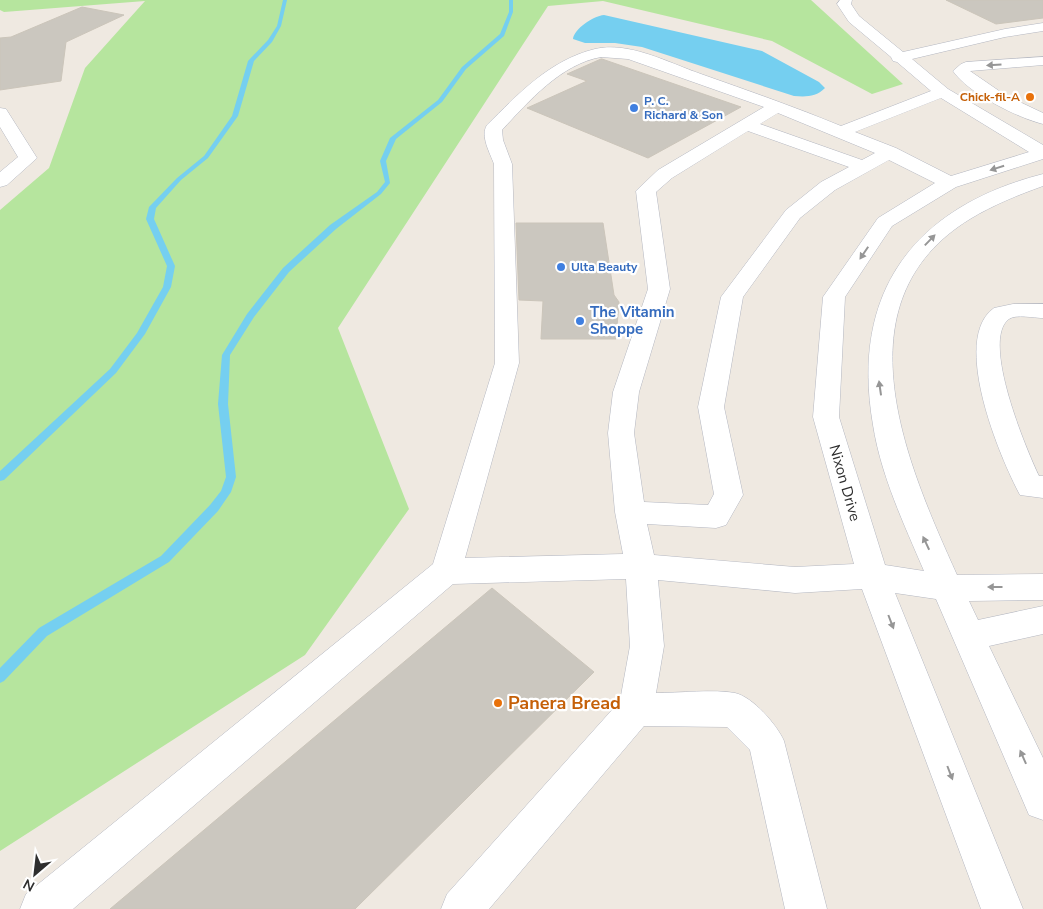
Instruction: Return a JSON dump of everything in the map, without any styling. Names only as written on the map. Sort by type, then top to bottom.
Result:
[{"type":"street","points":[[846,0],[844,4],[846,11],[898,58],[942,92],[1043,153]]},
{"type":"street","points":[[967,27],[1032,52],[1043,62]]},
{"type":"street","points":[[898,58],[989,37],[1043,27]]},
{"type":"street","points":[[41,909],[446,572],[507,363],[504,164],[494,140],[493,129],[557,70],[596,54],[610,52],[631,55],[778,106],[842,131],[890,152],[949,183]]},
{"type":"street","points":[[1043,62],[966,67],[961,71],[1018,109],[1043,119]]},
{"type":"street","points":[[842,131],[942,92]]},
{"type":"street","points":[[462,909],[636,709],[647,646],[641,566],[630,512],[621,433],[626,392],[659,289],[646,190],[665,174],[778,106]]},
{"type":"street","points":[[0,181],[28,158],[5,110]]},
{"type":"street","points":[[746,125],[863,166]]},
{"type":"street","points":[[630,512],[716,517],[729,495],[711,407],[732,297],[792,214],[828,186],[890,152]]},
{"type":"street","name":"Nixon Drive","points":[[1002,909],[873,576],[826,417],[834,298],[885,222],[949,183],[1043,153]]},
{"type":"street","points":[[1043,180],[986,200],[959,215],[936,233],[916,254],[900,278],[887,307],[880,341],[879,380],[886,425],[900,475],[916,518],[1043,801]]},
{"type":"street","points":[[1043,311],[1003,312],[996,316],[988,337],[996,403],[1012,449],[1030,487],[1043,487]]},
{"type":"street","points":[[446,572],[641,566],[795,580],[873,576],[947,588],[1043,587]]},
{"type":"street","points":[[969,637],[1026,622],[1043,620]]},
{"type":"street","points":[[636,709],[735,710],[766,741],[806,909]]},
{"type":"green space","points":[[0,0],[811,0],[903,84],[872,94],[772,41],[603,1],[548,6],[338,328],[409,509],[305,655],[0,851],[0,210],[49,168],[85,68],[145,1],[4,12],[0,10]]},
{"type":"water","points":[[604,15],[762,51],[819,82],[825,88],[811,96],[794,96],[642,47],[615,43],[585,43],[573,39],[577,31],[585,24]]},
{"type":"building","points":[[946,0],[1043,0],[1043,18],[996,24]]},
{"type":"building","points":[[82,7],[124,15],[66,42],[61,81],[0,90],[0,38],[11,37]]},
{"type":"building","name":"P. C. Richard & Son","points":[[601,59],[741,107],[648,158],[527,108],[587,81],[567,74]]},
{"type":"building","name":"Ulta Beauty","points":[[516,223],[603,223],[614,295],[619,302],[616,339],[541,339],[543,301],[519,300]]},
{"type":"building","points":[[492,588],[594,672],[355,909],[110,909]]},
{"type":"waterway","points":[[0,477],[113,371],[141,334],[167,287],[171,266],[150,219],[153,207],[179,179],[206,157],[235,116],[251,61],[270,41],[279,26],[285,0]]},
{"type":"waterway","points":[[0,677],[43,632],[165,559],[214,508],[226,492],[231,477],[223,404],[226,355],[250,316],[286,270],[333,227],[379,193],[388,182],[383,161],[393,138],[440,101],[464,68],[502,35],[511,12],[511,0]]},
{"type":"waterway","points":[[689,0],[702,0]]},
{"type":"place","name":"Chick-fil-A","points":[[1030,97]]},
{"type":"place","name":"P. C. Richard & Son","points":[[634,108]]},
{"type":"place","name":"Ulta Beauty","points":[[561,267]]},
{"type":"place","name":"The Vitamin Shoppe","points":[[580,321]]},
{"type":"place","name":"Panera Bread","points":[[498,703]]}]
